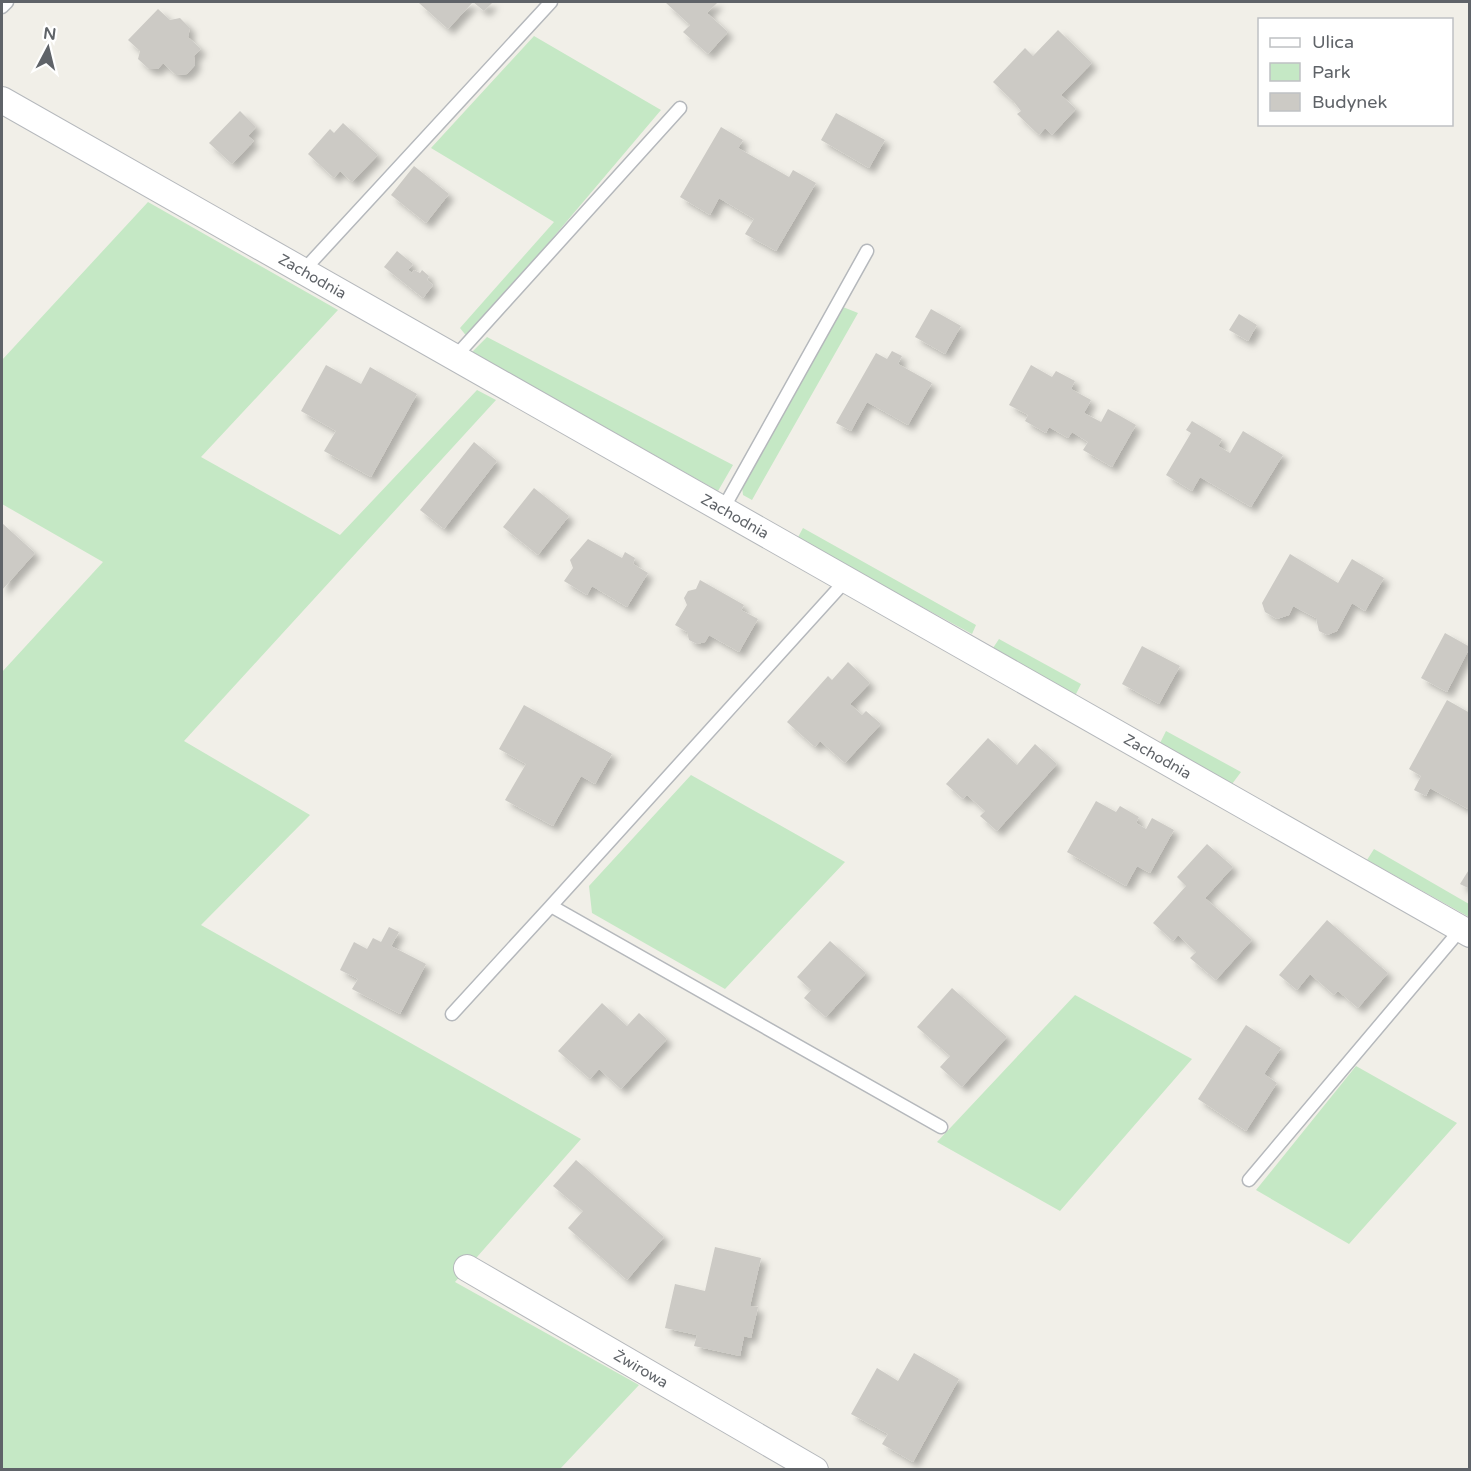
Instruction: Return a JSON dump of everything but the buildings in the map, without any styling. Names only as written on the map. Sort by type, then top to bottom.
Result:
[{"type":"street","name":"Zachodnia","points":[[2,100],[1465,931]]},
{"type":"street","name":"Żwirowa","points":[[467,1268],[815,1470]]},
{"type":"lane","points":[[2,7],[7,2]]},
{"type":"lane","points":[[303,271],[551,2]]},
{"type":"lane","points":[[455,357],[680,108]]},
{"type":"lane","points":[[723,509],[867,251]]},
{"type":"lane","points":[[452,1014],[847,579]]},
{"type":"lane","points":[[551,906],[941,1127]]},
{"type":"lane","points":[[1249,1180],[1465,931]]},
{"type":"green space","points":[[534,36],[661,110],[468,338],[460,328],[554,222],[431,148]]},
{"type":"green space","points":[[148,202],[338,310],[201,457],[340,535],[477,390],[496,400],[184,741],[310,815],[201,925],[581,1139],[455,1282],[639,1385],[560,1469],[2,1469],[2,672],[103,562],[2,504],[2,360]]},
{"type":"green space","points":[[843,307],[858,313],[752,500],[743,495],[742,487]]},
{"type":"green space","points":[[487,337],[733,465],[718,491],[472,352]]},
{"type":"green space","points":[[803,528],[976,625],[972,634],[797,539]]},
{"type":"green space","points":[[999,639],[1081,684],[1075,696],[993,648]]},
{"type":"green space","points":[[1166,731],[1241,772],[1232,784],[1160,743]]},
{"type":"green space","points":[[691,775],[845,862],[725,989],[592,913],[589,886]]},
{"type":"green space","points":[[1374,849],[1469,904],[1469,917],[1367,860]]},
{"type":"green space","points":[[1075,995],[1192,1059],[1060,1211],[937,1142]]},
{"type":"green space","points":[[1356,1066],[1457,1123],[1349,1244],[1256,1190]]}]
